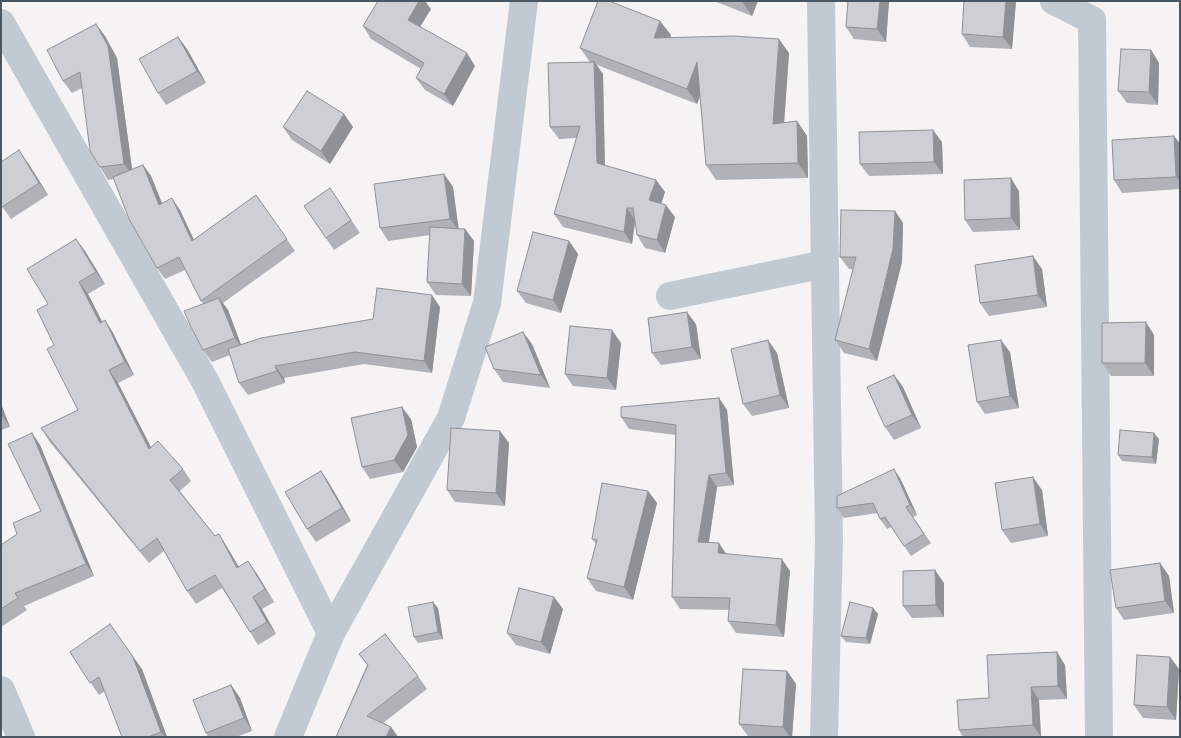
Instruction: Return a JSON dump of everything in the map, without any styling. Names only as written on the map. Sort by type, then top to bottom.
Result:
[{"type":"street","points":[[288,737],[331,633],[451,418],[487,303],[524,1]]},
{"type":"street","points":[[821,1],[829,540],[824,737]]},
{"type":"street","points":[[1054,1],[1092,20],[1099,737]]},
{"type":"street","points":[[1,23],[205,381],[331,633]]},
{"type":"street","points":[[670,296],[825,264]]},
{"type":"street","points":[[1,690],[21,737]]},
{"type":"building","points":[[378,1],[419,1],[408,20],[467,53],[444,94],[416,78],[424,63],[363,26]]},
{"type":"building","points":[[598,1],[609,1],[660,21],[654,38],[734,36],[779,39],[773,124],[797,121],[798,163],[706,165],[697,62],[687,89],[580,48]]},
{"type":"building","points":[[848,1],[880,1],[877,29],[846,27]]},
{"type":"building","points":[[964,1],[1006,1],[1003,37],[962,34]]},
{"type":"building","points":[[96,24],[108,46],[124,164],[100,167],[90,151],[80,72],[63,81],[47,50]]},
{"type":"building","points":[[178,37],[197,71],[158,93],[139,59]]},
{"type":"building","points":[[1121,49],[1151,50],[1149,92],[1118,91]]},
{"type":"building","points":[[594,62],[597,163],[656,180],[649,200],[666,205],[657,240],[637,235],[633,208],[627,208],[624,232],[554,214],[580,126],[550,127],[548,63]]},
{"type":"building","points":[[307,91],[344,114],[321,151],[283,127]]},
{"type":"building","points":[[933,130],[934,162],[860,164],[859,132]]},
{"type":"building","points":[[1174,136],[1176,177],[1114,180],[1112,140]]},
{"type":"building","points":[[19,150],[39,183],[2,207],[1,162]]},
{"type":"building","points":[[143,165],[159,205],[172,198],[192,241],[256,195],[287,239],[201,301],[179,257],[157,268],[129,219],[113,177]]},
{"type":"building","points":[[444,174],[450,219],[380,228],[374,184]]},
{"type":"building","points":[[1011,178],[1011,218],[965,220],[964,180]]},
{"type":"building","points":[[330,188],[351,220],[326,238],[304,206]]},
{"type":"building","points":[[841,210],[895,211],[893,249],[869,349],[835,340],[856,257],[840,257]]},
{"type":"building","points":[[430,227],[465,229],[462,284],[427,282]]},
{"type":"building","points":[[533,232],[569,241],[553,300],[517,291]]},
{"type":"building","points":[[76,239],[96,272],[79,282],[100,323],[105,320],[125,362],[109,370],[149,449],[158,441],[183,469],[170,480],[215,536],[219,534],[237,568],[248,561],[265,589],[253,597],[267,622],[250,632],[215,575],[187,591],[157,538],[140,551],[41,428],[78,410],[47,349],[54,345],[37,310],[48,304],[27,269]]},
{"type":"building","points":[[1033,256],[1038,295],[980,303],[975,265]]},
{"type":"building","points":[[377,288],[432,295],[424,361],[355,352],[275,366],[277,371],[239,383],[228,349],[261,338],[373,319]]},
{"type":"building","points":[[219,298],[235,338],[203,350],[184,311]]},
{"type":"building","points":[[687,312],[692,347],[652,353],[648,318]]},
{"type":"building","points":[[1146,322],[1145,363],[1102,363],[1102,323]]},
{"type":"building","points":[[570,326],[612,330],[607,378],[565,374]]},
{"type":"building","points":[[523,332],[541,375],[494,369],[485,347]]},
{"type":"building","points":[[768,340],[780,395],[743,404],[731,349]]},
{"type":"building","points":[[1001,340],[1010,396],[977,402],[968,345]]},
{"type":"building","points":[[894,375],[912,415],[885,427],[867,387]]},
{"type":"building","points":[[719,398],[726,473],[709,475],[698,542],[719,543],[718,553],[782,559],[776,625],[728,621],[730,598],[672,597],[676,425],[621,417],[621,407]]},
{"type":"building","points":[[402,407],[408,435],[394,460],[362,467],[351,418]]},
{"type":"building","points":[[451,428],[500,431],[496,493],[447,490]]},
{"type":"building","points":[[1120,430],[1154,433],[1152,457],[1118,455]]},
{"type":"building","points":[[32,433],[86,564],[15,593],[18,598],[1,609],[1,545],[17,534],[13,523],[41,511],[8,444]]},
{"type":"building","points":[[894,469],[910,505],[906,507],[924,534],[904,546],[885,517],[880,519],[873,503],[837,508],[837,496]]},
{"type":"building","points":[[321,471],[342,508],[307,529],[285,492]]},
{"type":"building","points":[[1033,477],[1040,524],[1002,530],[995,483]]},
{"type":"building","points":[[602,483],[648,491],[624,587],[587,578],[597,540],[592,539]]},
{"type":"building","points":[[1160,563],[1165,601],[1116,608],[1110,570]]},
{"type":"building","points":[[935,570],[936,605],[903,606],[903,571]]},
{"type":"building","points":[[519,588],[554,597],[541,642],[507,633]]},
{"type":"building","points":[[433,602],[438,632],[414,637],[408,607]]},
{"type":"building","points":[[850,602],[873,608],[866,638],[841,636]]},
{"type":"building","points":[[110,624],[133,657],[161,732],[148,737],[122,737],[99,677],[90,683],[70,652]]},
{"type":"building","points":[[385,634],[418,676],[367,716],[391,727],[386,737],[336,737],[368,665],[359,654]]},
{"type":"building","points":[[1057,652],[1058,686],[1031,687],[1033,725],[959,730],[957,700],[989,698],[987,655]]},
{"type":"building","points":[[1137,655],[1170,657],[1167,707],[1134,705]]},
{"type":"building","points":[[743,669],[787,671],[783,727],[739,724]]},
{"type":"building","points":[[231,685],[244,718],[206,733],[193,700]]}]
